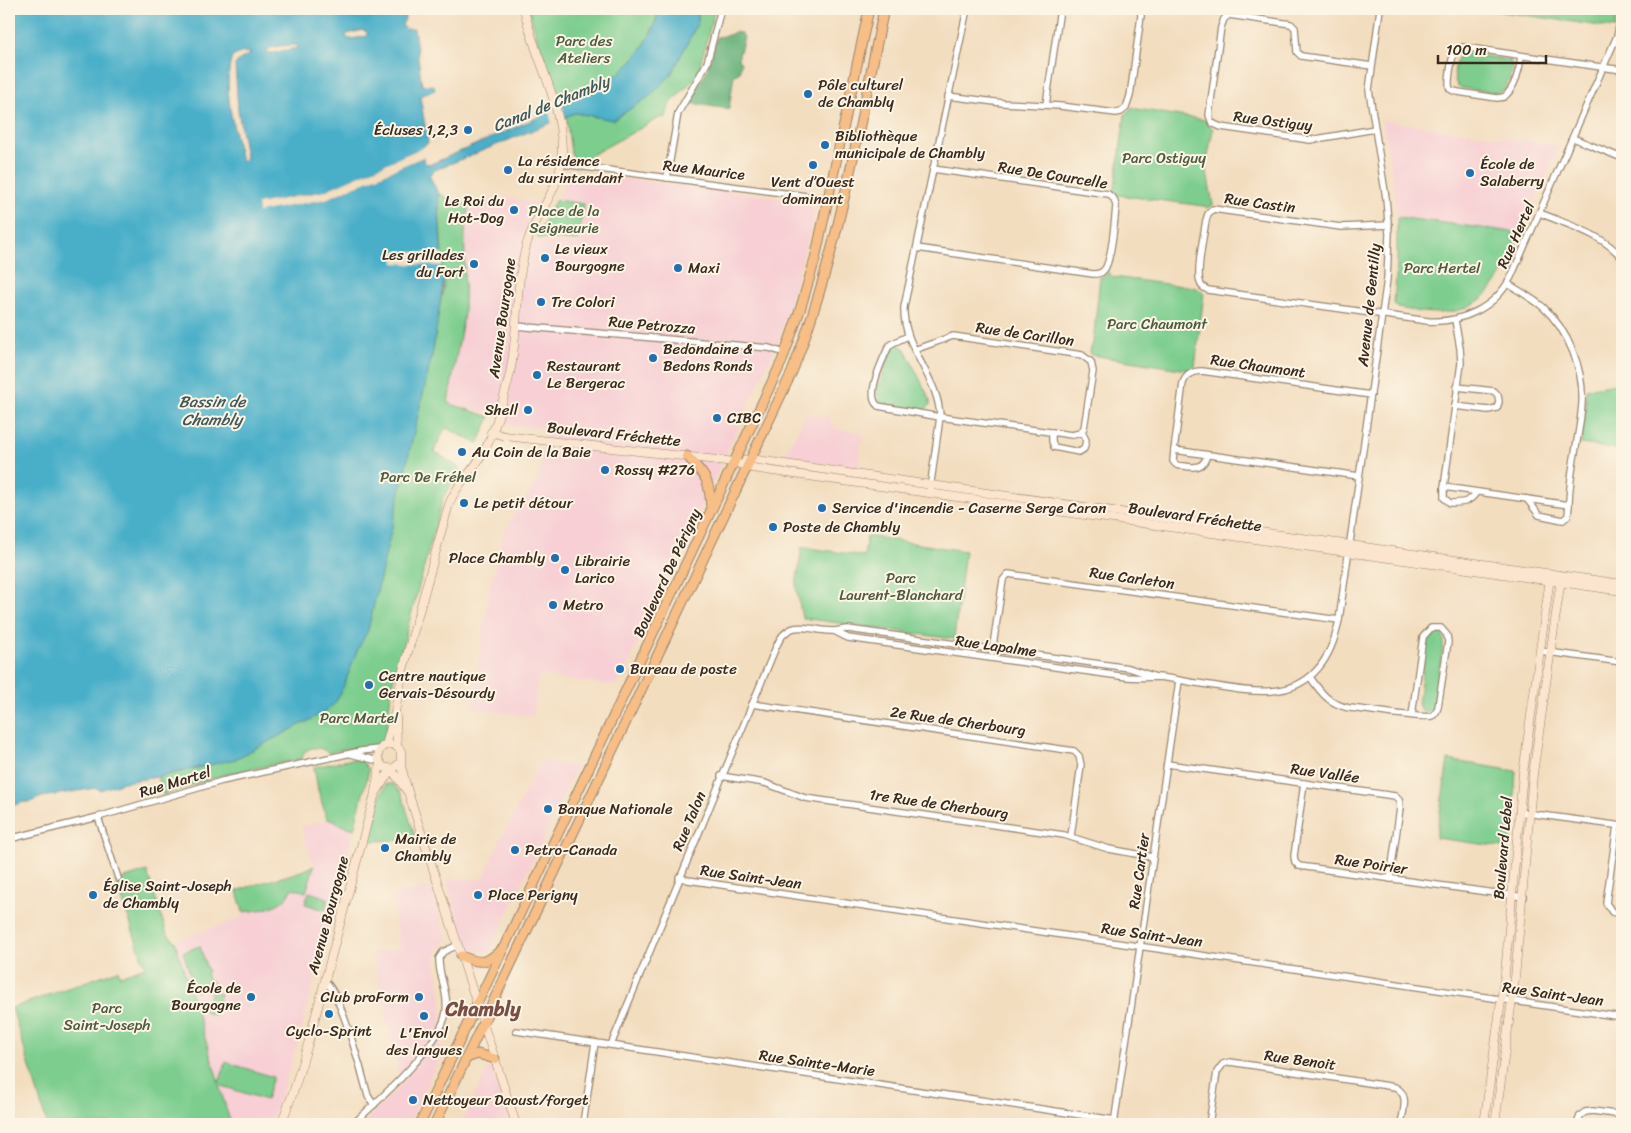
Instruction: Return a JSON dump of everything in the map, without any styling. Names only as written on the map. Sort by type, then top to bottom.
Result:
[{"type":"main road","name":"Boulevard De Périgny","points":[[420,1124],[785,354],[812,269],[829,199],[869,9]]},
{"type":"main road","name":"Boulevard De Périgny","points":[[435,1124],[786,386],[808,330],[828,264],[884,9]]},
{"type":"main road","points":[[687,456],[707,480],[711,512]]},
{"type":"main road","points":[[461,956],[482,962],[491,958],[503,948]]},
{"type":"main road","points":[[466,1058],[480,1054],[495,1059]]},
{"type":"street","name":"Avenue Bourgogne","points":[[382,747],[395,712],[403,670],[449,504],[457,487],[482,455],[509,378],[525,250],[532,228],[557,182],[562,164],[561,133],[554,102],[534,49],[524,9]]},
{"type":"street","points":[[666,178],[678,113],[707,63],[721,9]]},
{"type":"street","points":[[930,489],[940,417],[933,389],[908,336],[904,321],[904,307],[967,9]]},
{"type":"street","points":[[1046,105],[1060,9]]},
{"type":"street","points":[[948,96],[1118,113],[1124,110],[1130,96],[1141,16],[1140,9]]},
{"type":"street","name":"Avenue de Gentilly","points":[[1349,548],[1383,314],[1388,260],[1389,225],[1383,169],[1369,97],[1380,9]]},
{"type":"street","name":"Rue Hertel","points":[[1383,314],[1433,321],[1455,320],[1484,307],[1497,297],[1508,284],[1619,32],[1622,13]]},
{"type":"street","name":"Rue Ostiguy","points":[[1372,66],[1301,56],[1296,50],[1296,31],[1291,24],[1229,15],[1224,19],[1220,29],[1209,115],[1212,123],[1221,127],[1310,140],[1375,129]]},
{"type":"street","points":[[1522,56],[1519,70],[1510,91],[1504,97],[1498,98],[1458,92],[1450,88],[1449,80],[1453,55],[1459,48],[1467,47],[1622,70]]},
{"type":"street","points":[[1573,138],[1622,158]]},
{"type":"street","name":"Rue Maurice","points":[[562,164],[842,202]]},
{"type":"street","name":"Rue De Courcelle","points":[[916,248],[1093,274],[1104,271],[1109,258],[1116,206],[1114,199],[1108,194],[933,169]]},
{"type":"street","name":"Rue Castin","points":[[1383,314],[1206,290],[1201,285],[1199,275],[1207,215],[1213,210],[1341,227],[1389,225]]},
{"type":"street","points":[[1540,213],[1600,239],[1622,258]]},
{"type":"street","points":[[1508,284],[1534,300],[1552,317],[1566,339],[1579,371],[1582,405],[1568,516],[1563,520],[1539,515],[1527,499]]},
{"type":"street","points":[[1455,320],[1461,353],[1444,498],[1450,503],[1468,502],[1476,493]]},
{"type":"street","name":"Rue Petrozza","points":[[516,326],[769,348],[785,354]]},
{"type":"street","points":[[908,336],[891,344],[888,348],[873,388],[873,400],[880,407],[1074,435],[1082,432]]},
{"type":"street","name":"Rue de Carillon","points":[[914,350],[952,336],[1082,355],[1089,359],[1093,371],[1085,425],[1082,432],[1085,443],[1083,450],[1079,452],[1054,448],[1051,438],[1052,432]]},
{"type":"street","name":"Rue Chaumont","points":[[1174,450],[1183,382],[1188,375],[1194,372],[1202,371],[1371,395]]},
{"type":"street","points":[[1455,406],[1491,410],[1497,408],[1499,402],[1498,395],[1494,391],[1457,386]]},
{"type":"street","name":"Boulevard Fréchette","points":[[491,432],[505,436],[645,453],[749,463],[1550,577],[1622,584]]},
{"type":"street","points":[[1207,455],[1206,461],[1197,468],[1174,464],[1174,450],[1359,476]]},
{"type":"street","points":[[1444,487],[1569,505]]},
{"type":"street","name":"Rue Lapalme","points":[[834,631],[848,638],[1127,677],[1157,677],[1271,692],[1293,686],[1310,677],[1330,654],[1335,641],[1339,620],[1349,548]]},
{"type":"street","name":"Rue Carleton","points":[[991,658],[1002,580],[1007,574],[1012,573],[1339,620]]},
{"type":"street","name":"Boulevard Lebel","points":[[1484,1124],[1502,999],[1524,763],[1550,577]]},
{"type":"street","name":"Boulevard Fréchette","points":[[1561,578],[1622,591]]},
{"type":"street","name":"Boulevard Lebel","points":[[1495,1124],[1513,1001],[1524,897],[1533,774],[1561,578]]},
{"type":"street","name":"Rue Lapalme","points":[[809,627],[834,631],[848,629],[1129,668],[1157,677]]},
{"type":"street","name":"Rue Talon","points":[[610,1045],[721,776],[781,638],[792,628],[809,627]]},
{"type":"street","points":[[1310,677],[1323,695],[1336,704],[1349,708],[1412,715],[1429,716],[1435,714],[1438,709],[1448,642],[1446,632],[1438,627],[1431,628],[1423,637],[1412,715]]},
{"type":"street","points":[[1540,651],[1622,662]]},
{"type":"street","name":"Rue Cartier","points":[[1114,1122],[1179,680]]},
{"type":"street","name":"2e Rue de Cherbourg","points":[[752,704],[1074,751],[1080,756],[1081,765],[1071,836]]},
{"type":"street","name":"Avenue Bourgogne","points":[[395,712],[397,746]]},
{"type":"street","points":[[401,762],[398,766],[391,769],[386,768],[379,763],[377,755],[382,747],[391,744],[397,746],[402,753],[401,762],[409,795],[516,1124]]},
{"type":"street","name":"Rue Martel","points":[[9,839],[98,818],[222,781],[382,747]]},
{"type":"street","name":"Rue Martel","points":[[349,754],[379,763]]},
{"type":"street","name":"Avenue Bourgogne","points":[[281,1124],[297,1080],[325,982],[374,797],[379,763]]},
{"type":"street","name":"Rue Vallée","points":[[1167,764],[1397,797],[1400,808],[1390,879]]},
{"type":"street","name":"Avenue Bourgogne","points":[[374,797],[391,769]]},
{"type":"street","points":[[391,769],[409,795]]},
{"type":"street","name":"1re Rue de Cherbourg","points":[[721,776],[765,784],[812,799],[1071,836],[1109,849],[1153,857]]},
{"type":"street","name":"Rue Poirier","points":[[1304,783],[1294,856],[1297,865],[1304,868],[1524,897]]},
{"type":"street","points":[[1520,812],[1620,826],[1606,903],[1612,912],[1622,916]]},
{"type":"street","points":[[98,818],[118,878]]},
{"type":"street","name":"Rue Saint-Jean","points":[[679,877],[688,880],[1622,1017]]},
{"type":"street","points":[[353,1124],[374,1105],[429,1047],[440,1030],[447,1002],[439,964],[440,958],[444,951],[458,945]]},
{"type":"street","points":[[325,982],[332,988],[341,1008],[368,1096],[374,1105]]},
{"type":"street","name":"Rue Sainte-Marie","points":[[516,1032],[1114,1122]]},
{"type":"street","points":[[583,1124],[595,1043]]},
{"type":"street","name":"Rue Benoit","points":[[1209,1124],[1217,1072],[1223,1064],[1230,1062],[1395,1087],[1404,1096],[1401,1124]]},
{"type":"street","points":[[1577,1124],[1580,1116],[1588,1111],[1622,1115]]},
{"type":"shaded area","name":"École de Salaberry","points":[[1382,120],[1559,146],[1521,233],[1397,217],[1393,178]]},
{"type":"shaded area","points":[[574,172],[796,200],[812,207],[815,214],[780,337],[621,679],[617,686],[539,676],[533,717],[472,708],[490,585],[506,527],[539,477],[546,428],[507,425],[506,420],[490,414],[448,403],[464,314],[465,233],[469,205],[505,197],[538,203],[522,239],[579,243],[586,203],[558,199],[568,175]]},
{"type":"shaded area","points":[[806,414],[829,417],[835,429],[863,433],[858,468],[784,457]]},
{"type":"shaded area","points":[[541,761],[577,766],[489,953],[467,949],[446,879],[483,879],[499,842]]},
{"type":"shaded area","name":"École de Bourgogne","points":[[330,819],[335,820],[338,824],[354,829],[299,1037],[281,1095],[270,1124],[231,1124],[175,941],[240,918],[243,912],[237,891],[289,876],[314,866],[301,827]]},
{"type":"shaded area","points":[[431,887],[446,939],[434,958],[442,1000],[439,1058],[408,1124],[363,1124],[406,1079],[398,1071],[372,953],[399,948],[392,895]]},
{"type":"shaded area","points":[[490,1064],[510,1124],[461,1124]]},
{"type":"green space","name":"Parc des Ateliers","points":[[529,9],[659,9],[646,43],[631,62],[600,86],[576,96],[562,107],[560,95],[537,39]]},
{"type":"green space","points":[[698,9],[715,9],[699,69],[693,80],[669,105],[666,118],[661,117],[584,159],[575,158],[571,153],[566,116],[575,113],[613,120],[650,96],[671,75],[698,22]]},
{"type":"green space","points":[[1482,9],[1617,9],[1615,28]]},
{"type":"green space","points":[[735,32],[741,33],[744,37],[738,59],[741,63],[739,73],[734,75],[729,109],[694,104],[692,97],[707,70],[717,37]]},
{"type":"green space","points":[[1463,53],[1510,60],[1513,69],[1505,89],[1497,93],[1462,88],[1457,85],[1455,81],[1455,67],[1460,55]]},
{"type":"green space","name":"Parc Ostiguy","points":[[1131,108],[1205,120],[1213,129],[1206,167],[1213,205],[1208,208],[1118,195],[1117,197],[1114,194],[1125,115]]},
{"type":"green space","name":"Parc De Fréhel","points":[[438,193],[455,202],[469,205],[465,233],[464,314],[448,403],[490,417],[478,444],[447,428],[444,430],[434,451],[461,469],[443,498],[392,685],[384,739],[374,746],[344,749],[328,753],[321,749],[311,748],[305,752],[301,759],[223,775],[163,795],[158,777],[235,759],[325,712],[336,700],[342,687],[368,630],[444,286]]},
{"type":"green space","name":"Place de la Seigneurie","points":[[556,200],[584,204],[578,241],[537,238]]},
{"type":"green space","name":"Parc Hertel","points":[[1397,217],[1521,233],[1501,276],[1482,298],[1469,306],[1454,311],[1422,312],[1398,308],[1394,304],[1397,263]]},
{"type":"green space","name":"Parc Chaumont","points":[[1108,272],[1113,277],[1197,288],[1204,293],[1195,367],[1187,370],[1091,355],[1089,353],[1093,343],[1100,277],[1105,276]]},
{"type":"green space","points":[[899,345],[905,349],[930,400],[930,405],[925,410],[883,404],[879,401],[877,390],[892,350],[895,346]]},
{"type":"green space","points":[[1622,383],[1622,450],[1581,444],[1586,409],[1586,389]]},
{"type":"green space","name":"Parc Laurent-Blanchard","points":[[867,536],[965,551],[954,639],[802,618],[796,586],[802,547],[864,556]]},
{"type":"green space","points":[[1435,631],[1441,633],[1444,640],[1434,706],[1430,711],[1426,711],[1420,709],[1418,703],[1427,639],[1429,634]]},
{"type":"green space","points":[[353,759],[362,761],[369,770],[354,829],[338,824],[335,820],[327,819],[318,790],[314,767]]},
{"type":"green space","points":[[1448,760],[1516,771],[1510,848],[1436,838]]},
{"type":"green space","points":[[386,784],[393,784],[402,795],[416,840],[369,841],[381,793]]},
{"type":"green space","points":[[314,866],[306,892],[292,888],[284,900],[272,907],[243,912],[237,891]]},
{"type":"green space","name":"Parc Saint-Joseph","points":[[147,871],[167,934],[175,941],[219,1083],[226,1062],[273,1077],[266,1100],[219,1085],[231,1124],[47,1124],[12,1008],[118,970],[120,976],[145,967],[116,881]]},
{"type":"green space","points":[[309,892],[328,898],[325,910],[305,904]]},
{"type":"green space","points":[[200,946],[208,972],[206,973],[213,986],[195,992],[183,952]]},
{"type":"green space","points":[[211,991],[221,994],[214,1015],[204,1012]]},
{"type":"water","name":"Bassin de Chambly","points":[[9,9],[404,9],[405,19],[402,25],[406,29],[414,29],[422,86],[434,85],[435,90],[420,96],[428,143],[421,148],[324,191],[257,204],[258,211],[326,199],[423,157],[424,163],[431,164],[562,107],[576,96],[600,86],[631,62],[646,43],[659,9],[698,9],[698,22],[671,75],[650,96],[613,120],[575,113],[435,170],[429,175],[438,193],[444,277],[433,351],[368,630],[335,703],[325,712],[235,759],[158,777],[124,782],[100,790],[96,788],[42,797],[9,807]],"holes":[[[363,30],[367,32],[367,36],[352,39],[346,38],[347,34]],[[298,45],[297,48],[273,53],[265,52],[276,47]],[[243,52],[251,53],[240,59],[235,65],[238,110],[246,157],[243,162],[240,157],[230,107],[228,82],[232,57]]]},
{"type":"pier","points":[[562,104],[565,119],[552,125],[549,110]]},
{"type":"pier","points":[[421,148],[422,151],[325,193],[260,206],[260,209],[326,197],[422,154],[423,157],[326,199],[258,212],[257,204],[324,191]]},
{"type":"pier","points":[[394,251],[442,254],[442,266],[394,263]]},
{"type":"place","name":"Pôle culturel de Chambly","points":[[808,94]]},
{"type":"place","name":"Écluses 1,2,3","points":[[468,130]]},
{"type":"place","name":"Bibliothèque municipale de Chambly","points":[[825,145]]},
{"type":"place","name":"Vent d’Ouest dominant","points":[[813,165]]},
{"type":"place","name":"La résidence du surintendant","points":[[508,170]]},
{"type":"place","name":"École de Salaberry","points":[[1470,173]]},
{"type":"place","name":"Le Roi du Hot-Dog","points":[[514,210]]},
{"type":"place","name":"Le vieux Bourgogne","points":[[545,258]]},
{"type":"place","name":"Les grillades du Fort","points":[[474,264]]},
{"type":"place","name":"Maxi","points":[[678,268]]},
{"type":"place","name":"Tre Colori","points":[[541,302]]},
{"type":"place","name":"Bedondaine & Bedons Ronds","points":[[653,358]]},
{"type":"place","name":"Restaurant Le Bergerac","points":[[537,375]]},
{"type":"place","name":"Shell","points":[[528,410]]},
{"type":"place","name":"CIBC","points":[[717,418]]},
{"type":"place","name":"Au Coin de la Baie","points":[[462,452]]},
{"type":"place","name":"Rossy #276","points":[[605,470]]},
{"type":"place","name":"Le petit détour","points":[[464,503]]},
{"type":"place","name":"Service d'incendie - Caserne Serge Caron","points":[[822,508]]},
{"type":"place","name":"Poste de Chambly","points":[[773,527]]},
{"type":"place","name":"Place Chambly","points":[[555,558]]},
{"type":"place","name":"Librairie Larico","points":[[565,570]]},
{"type":"place","name":"Metro","points":[[553,605]]},
{"type":"place","name":"Bureau de poste","points":[[620,669]]},
{"type":"place","name":"Centre nautique Gervais-Désourdy","points":[[369,685]]},
{"type":"place","name":"Banque Nationale","points":[[548,809]]},
{"type":"place","name":"Mairie de Chambly","points":[[385,848]]},
{"type":"place","name":"Petro-Canada","points":[[515,850]]},
{"type":"place","name":"Église Saint-Joseph de Chambly","points":[[93,895]]},
{"type":"place","name":"Place Perigny","points":[[478,895]]},
{"type":"place","name":"École de Bourgogne","points":[[251,997]]},
{"type":"place","name":"Club proForm","points":[[419,997]]},
{"type":"place","name":"Cyclo-Sprint","points":[[329,1014]]},
{"type":"place","name":"L'Envol des langues","points":[[424,1016]]},
{"type":"place","name":"Nettoyeur Daoust/forget","points":[[413,1100]]},
{"type":"district","name":"Chambly","points":[[483,1009]]},
{"type":"water label","name":"Canal de Chambly","points":[[551,103]]},
{"type":"park label","name":"Parc Martel","points":[[359,718]]}]
